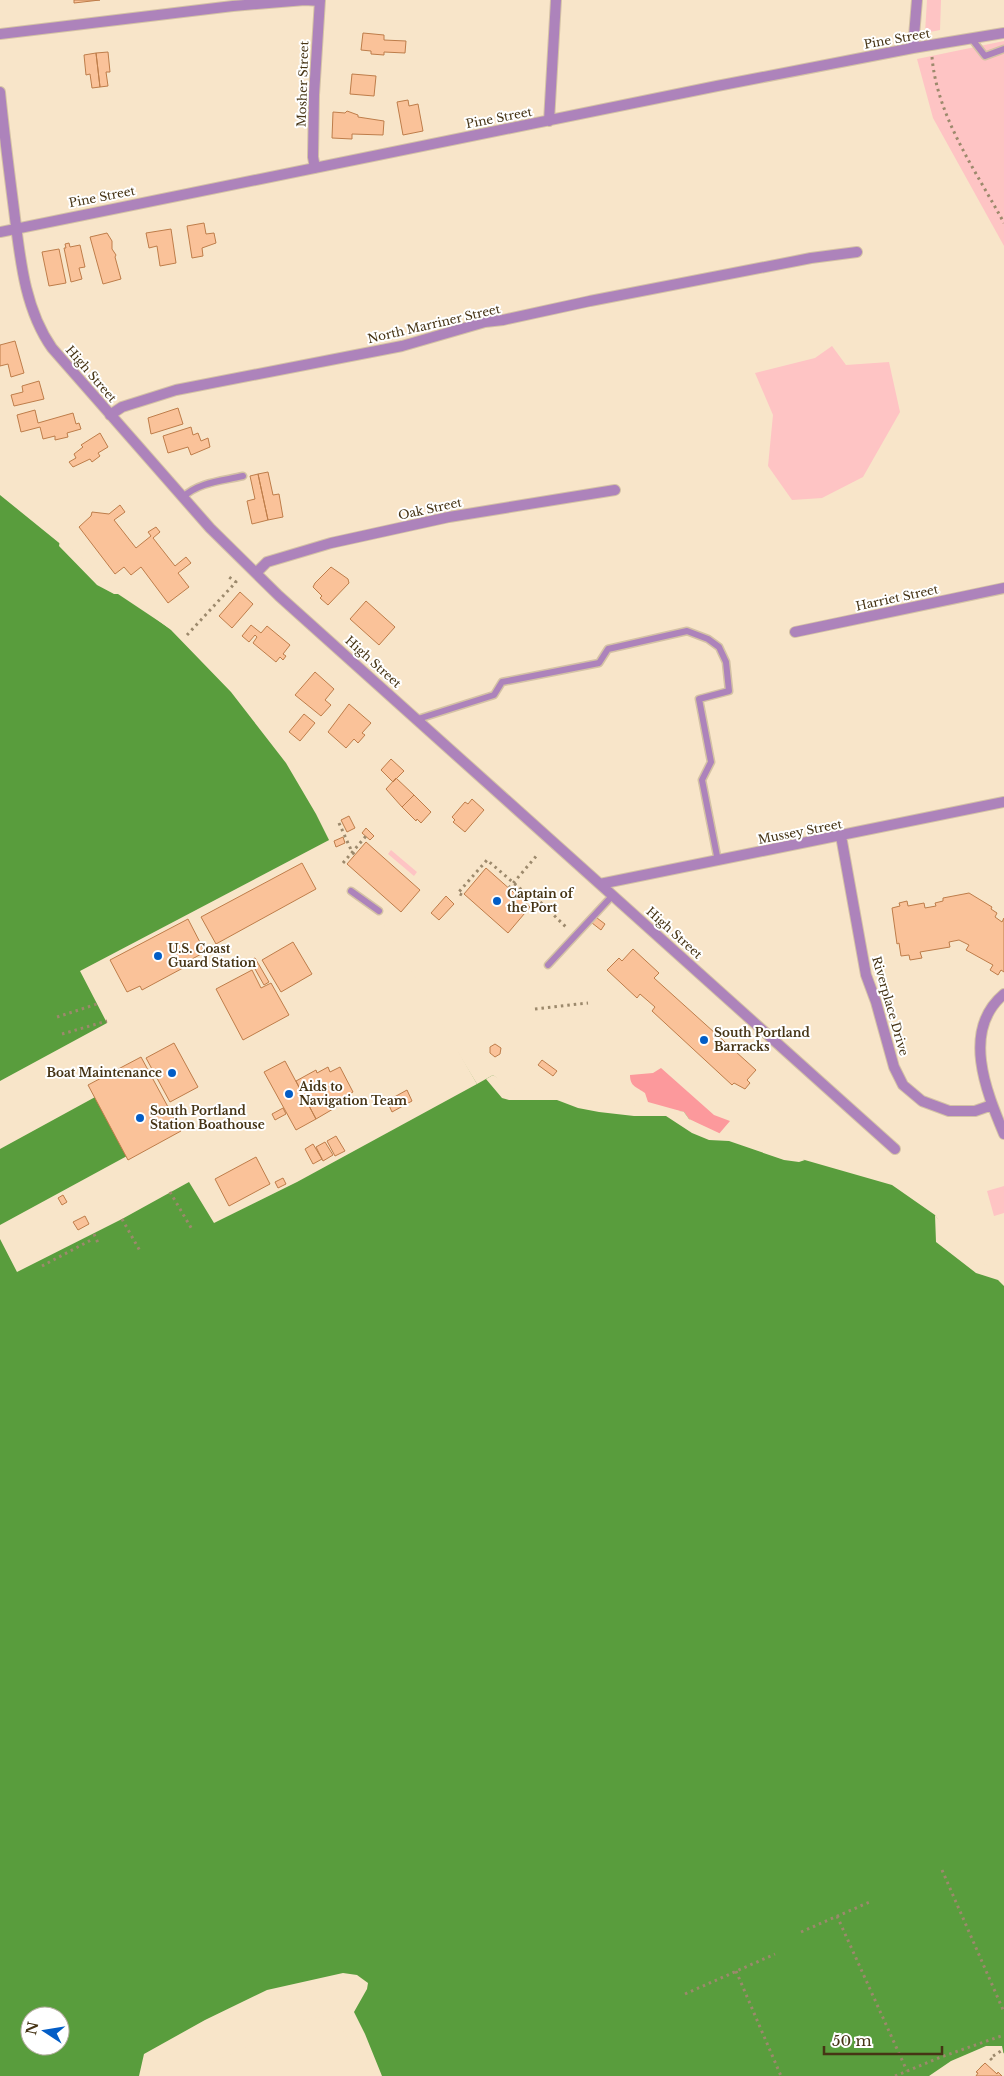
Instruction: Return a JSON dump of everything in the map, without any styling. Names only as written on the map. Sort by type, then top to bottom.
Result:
[{"type":"street","points":[[0,34],[260,4],[320,0]]},
{"type":"street","name":"Mosher Street","points":[[315,168],[313,156],[314,95],[320,0]]},
{"type":"street","points":[[549,121],[556,0]]},
{"type":"street","points":[[913,48],[917,0]]},
{"type":"street","name":"Pine Street","points":[[0,232],[717,86],[913,48],[1004,33]]},
{"type":"street","name":"High Street","points":[[0,92],[16,228],[27,291],[41,333],[52,348],[210,528],[279,596],[895,1149]]},
{"type":"street","name":"North Marriner Street","points":[[110,415],[122,406],[176,390],[402,346],[485,322],[503,320],[811,258],[857,252]]},
{"type":"street","name":"Oak Street","points":[[256,573],[267,562],[331,543],[449,517],[615,490]]},
{"type":"street","name":"Harriet Street","points":[[795,632],[1004,588]]},
{"type":"street","name":"Mussey Street","points":[[600,884],[1004,802]]},
{"type":"street","name":"Riverplace Drive","points":[[842,836],[858,938],[866,975],[894,1067],[903,1085],[922,1101],[949,1111],[975,1111],[992,1105]]},
{"type":"street","points":[[1004,994],[989,1010],[981,1033],[980,1051],[992,1105],[1004,1134]]},
{"type":"lane","points":[[971,38],[985,56],[1004,49]]},
{"type":"lane","points":[[183,498],[191,490],[201,485],[243,476]]},
{"type":"lane","points":[[418,719],[494,695],[502,682],[599,664],[608,649],[687,631],[708,639],[719,647],[726,662],[728,691],[700,699],[711,762],[702,780],[718,861]]},
{"type":"lane","points":[[351,891],[379,911]]},
{"type":"lane","points":[[548,966],[613,895]]},
{"type":"path","points":[[931,54],[940,98],[953,129],[1004,223]]},
{"type":"path","points":[[186,635],[236,582],[229,576]]},
{"type":"path","points":[[339,823],[354,853]]},
{"type":"path","points":[[342,863],[354,853],[366,836]]},
{"type":"path","points":[[509,888],[538,854]]},
{"type":"path","points":[[462,895],[458,893],[487,860],[523,891],[531,893],[567,928]]},
{"type":"path","points":[[535,1008],[588,1002]]},
{"type":"path","points":[[57,1017],[97,1004]]},
{"type":"path","points":[[62,1034],[107,1021]]},
{"type":"path","points":[[170,1192],[192,1231]]},
{"type":"path","points":[[122,1219],[140,1251]]},
{"type":"path","points":[[42,1266],[70,1252],[95,1236],[98,1243]]},
{"type":"path","points":[[942,1870],[1004,2012]]},
{"type":"path","points":[[801,1932],[872,1900]]},
{"type":"path","points":[[837,1916],[907,2071]]},
{"type":"path","points":[[685,1994],[775,1954]]},
{"type":"path","points":[[736,1971],[781,2076]]},
{"type":"path","points":[[895,2076],[1004,2035]]},
{"type":"path","points":[[992,2060],[990,2058],[1004,2049]]},
{"type":"shaded area","points":[[927,0],[941,0],[940,30],[925,33]]},
{"type":"shaded area","points":[[1004,41],[1004,246],[933,118],[917,59]]},
{"type":"shaded area","points":[[832,346],[846,365],[889,362],[900,412],[863,477],[822,498],[792,500],[768,466],[773,415],[755,373],[815,358]]},
{"type":"shaded area","points":[[0,495],[111,585],[171,630],[231,692],[286,763],[329,840],[477,1084],[493,1075],[514,1092],[590,1104],[684,1112],[689,1119],[700,1127],[749,1144],[892,1185],[935,1215],[954,1245],[972,1260],[1004,1276],[1004,2053],[964,2076],[370,2076],[343,2024],[330,2013],[305,2017],[179,2076],[0,2076]]},
{"type":"shaded area","points":[[391,850],[417,872],[414,876],[388,854]]},
{"type":"shaded area","points":[[661,1068],[714,1115],[730,1121],[718,1135],[689,1119],[684,1112],[648,1102],[645,1093],[631,1082],[630,1075],[653,1073]]},
{"type":"shaded area","points":[[1004,1186],[1004,1213],[994,1216],[987,1191]]},
{"type":"pier","points":[[60,540],[113,583],[171,626],[169,628],[118,594],[114,594],[97,585],[59,546]]},
{"type":"pier","points":[[331,839],[413,973],[477,1084],[297,1182],[214,1223],[189,1182],[122,1219],[17,1272],[0,1239],[0,1225],[173,1131],[141,1072],[0,1149],[0,1081],[107,1023],[80,971]]},
{"type":"pier","points":[[493,1075],[515,1089],[562,1094],[595,1102],[660,1107],[684,1112],[689,1119],[719,1133],[791,1153],[805,1160],[799,1162],[784,1160],[729,1141],[709,1140],[692,1133],[666,1116],[634,1116],[599,1112],[578,1108],[557,1100],[509,1100],[502,1098],[486,1079]]},
{"type":"pier","points":[[935,1215],[956,1243],[973,1258],[1004,1274],[1004,1286],[998,1280],[976,1273],[936,1242]]},
{"type":"pier","points":[[343,1973],[357,1975],[368,1983],[367,1989],[354,2012],[382,2076],[368,2076],[341,2026],[330,2016],[305,2019],[184,2076],[139,2076],[144,2054],[205,2020],[267,1990]]},
{"type":"pier","points":[[986,2046],[1002,2046],[1004,2056],[987,2065],[985,2063],[969,2076],[929,2076],[951,2061]]},
{"type":"building","points":[[74,0],[100,0],[74,3]]},
{"type":"building","points":[[363,33],[384,35],[384,40],[406,41],[405,53],[384,52],[384,55],[371,54],[371,51],[361,50]]},
{"type":"building","points":[[108,52],[110,72],[106,72],[108,86],[100,87],[96,53]]},
{"type":"building","points":[[96,53],[100,87],[92,88],[90,74],[86,75],[84,55]]},
{"type":"building","points":[[352,74],[376,76],[374,96],[350,94]]},
{"type":"building","points":[[408,100],[409,106],[418,104],[423,131],[403,135],[397,102]]},
{"type":"building","points":[[347,111],[358,115],[358,117],[384,121],[383,135],[352,134],[352,139],[332,138],[333,112],[345,113]]},
{"type":"building","points":[[204,223],[206,234],[214,233],[216,243],[202,248],[203,256],[192,258],[187,226]]},
{"type":"building","points":[[171,229],[176,263],[160,266],[157,246],[149,248],[146,233]]},
{"type":"building","points":[[107,233],[112,241],[112,249],[116,255],[121,279],[103,284],[90,237]]},
{"type":"building","points":[[69,243],[70,247],[80,245],[85,267],[79,268],[82,279],[71,282],[64,248],[66,248],[65,244]]},
{"type":"building","points":[[59,249],[66,283],[49,286],[42,252]]},
{"type":"building","points":[[15,341],[24,373],[11,377],[8,364],[0,366],[0,345]]},
{"type":"building","points":[[39,381],[44,399],[14,406],[11,395],[23,392],[22,386]]},
{"type":"building","points":[[178,408],[183,424],[151,434],[148,418]]},
{"type":"building","points":[[35,410],[38,423],[73,413],[76,424],[79,423],[81,429],[67,433],[68,437],[55,440],[55,436],[43,439],[40,427],[21,432],[17,415]]},
{"type":"building","points":[[191,427],[193,435],[198,433],[201,441],[208,438],[210,447],[191,455],[188,447],[168,453],[163,436]]},
{"type":"building","points":[[100,433],[108,447],[98,453],[100,456],[92,462],[90,459],[73,467],[69,462],[76,458],[74,454],[83,447],[81,445]]},
{"type":"building","points":[[268,472],[273,495],[279,494],[283,517],[268,520],[258,474]]},
{"type":"building","points":[[258,474],[268,520],[252,524],[247,501],[255,499],[250,476]]},
{"type":"building","points":[[120,505],[125,512],[114,520],[136,548],[151,536],[148,532],[156,527],[160,532],[153,538],[175,566],[186,557],[191,563],[178,573],[189,587],[168,603],[141,567],[131,575],[124,567],[115,574],[79,527],[91,516],[92,512],[109,514]]},
{"type":"building","points":[[331,567],[348,579],[349,583],[328,605],[320,598],[322,596],[313,587]]},
{"type":"building","points":[[240,592],[253,604],[232,628],[219,616]]},
{"type":"building","points":[[366,601],[395,627],[379,645],[350,619]]},
{"type":"building","points":[[251,625],[261,633],[267,626],[290,645],[283,654],[286,656],[283,660],[280,657],[276,662],[253,643],[257,637],[255,635],[249,642],[242,636]]},
{"type":"building","points":[[315,672],[334,689],[325,700],[331,705],[321,716],[295,695]]},
{"type":"building","points":[[349,704],[371,723],[362,733],[365,735],[358,743],[354,739],[346,748],[328,732]]},
{"type":"building","points":[[304,714],[315,723],[300,741],[289,732]]},
{"type":"building","points":[[391,759],[404,771],[393,782],[381,770]]},
{"type":"building","points":[[396,778],[414,795],[402,807],[386,789]]},
{"type":"building","points":[[414,795],[431,812],[421,823],[417,819],[416,821],[402,807]]},
{"type":"building","points":[[472,799],[484,810],[465,832],[453,822],[455,820],[452,817],[465,802],[468,804]]},
{"type":"building","points":[[349,816],[355,828],[347,832],[341,820]]},
{"type":"building","points":[[366,828],[374,836],[370,840],[362,833]]},
{"type":"building","points":[[343,837],[345,843],[336,847],[334,841]]},
{"type":"building","points":[[366,842],[420,890],[401,912],[347,864]]},
{"type":"building","points":[[302,863],[316,889],[216,944],[201,917]]},
{"type":"building","name":"Captain of the Port","points":[[486,868],[530,907],[508,933],[464,894]]},
{"type":"building","points":[[969,893],[992,907],[991,909],[997,913],[995,917],[1002,922],[1004,918],[1004,972],[1001,970],[998,975],[990,970],[993,965],[966,950],[969,945],[959,940],[949,942],[950,947],[920,952],[922,958],[910,960],[909,955],[901,956],[899,943],[897,944],[892,908],[900,906],[899,903],[907,901],[908,906],[924,903],[925,908],[936,906],[935,903],[943,901],[943,898]]},
{"type":"building","points":[[446,896],[454,904],[439,920],[431,913]]},
{"type":"building","points":[[597,918],[605,924],[601,930],[592,923]]},
{"type":"building","name":"U.S. Coast Guard Station","points":[[188,919],[205,952],[181,965],[183,968],[142,990],[140,986],[127,992],[110,960]]},
{"type":"building","points":[[293,942],[312,974],[281,992],[262,960]]},
{"type":"building","name":"South Portland Barracks","points":[[633,949],[659,973],[654,978],[756,1070],[747,1080],[750,1083],[745,1089],[734,1083],[732,1085],[652,1011],[655,1007],[640,994],[637,998],[607,970],[619,958],[622,961]]},
{"type":"building","points":[[255,958],[269,982],[264,985],[250,960]]},
{"type":"building","points":[[252,970],[261,988],[271,983],[289,1015],[243,1040],[216,989]]},
{"type":"building","name":"Boat Maintenance","points":[[174,1043],[198,1087],[170,1102],[146,1058]]},
{"type":"building","points":[[495,1044],[501,1048],[500,1054],[495,1057],[490,1053],[490,1047]]},
{"type":"building","name":"South Portland Station Boathouse","points":[[141,1057],[181,1131],[128,1160],[88,1085]]},
{"type":"building","points":[[542,1060],[557,1071],[553,1076],[538,1065]]},
{"type":"building","name":"Aids to Navigation Team","points":[[285,1061],[316,1119],[296,1130],[264,1072]]},
{"type":"building","points":[[328,1067],[330,1072],[340,1067],[353,1092],[343,1098],[345,1102],[316,1119],[296,1081],[316,1070],[317,1073]]},
{"type":"building","points":[[407,1090],[412,1101],[392,1112],[387,1101]]},
{"type":"building","points":[[283,1108],[286,1114],[275,1120],[272,1114]]},
{"type":"building","points":[[336,1136],[345,1151],[335,1156],[327,1141]]},
{"type":"building","points":[[325,1142],[333,1155],[323,1161],[316,1147]]},
{"type":"building","points":[[313,1144],[322,1159],[313,1164],[305,1149]]},
{"type":"building","points":[[256,1157],[270,1184],[229,1206],[215,1179]]},
{"type":"building","points":[[283,1178],[286,1184],[278,1188],[275,1182]]},
{"type":"building","points":[[63,1195],[67,1202],[62,1205],[58,1198]]},
{"type":"building","points":[[85,1216],[89,1224],[78,1230],[73,1222]]},
{"type":"building","points":[[985,2063],[1002,2076],[976,2076],[978,2073],[976,2072]]},
{"type":"place","name":"Captain of the Port","points":[[497,901]]},
{"type":"place","name":"U.S. Coast Guard Station","points":[[158,956]]},
{"type":"place","name":"South Portland Barracks","points":[[704,1040]]},
{"type":"place","name":"Boat Maintenance","points":[[172,1073]]},
{"type":"place","name":"Aids to Navigation Team","points":[[289,1094]]},
{"type":"place","name":"South Portland Station Boathouse","points":[[140,1118]]}]
